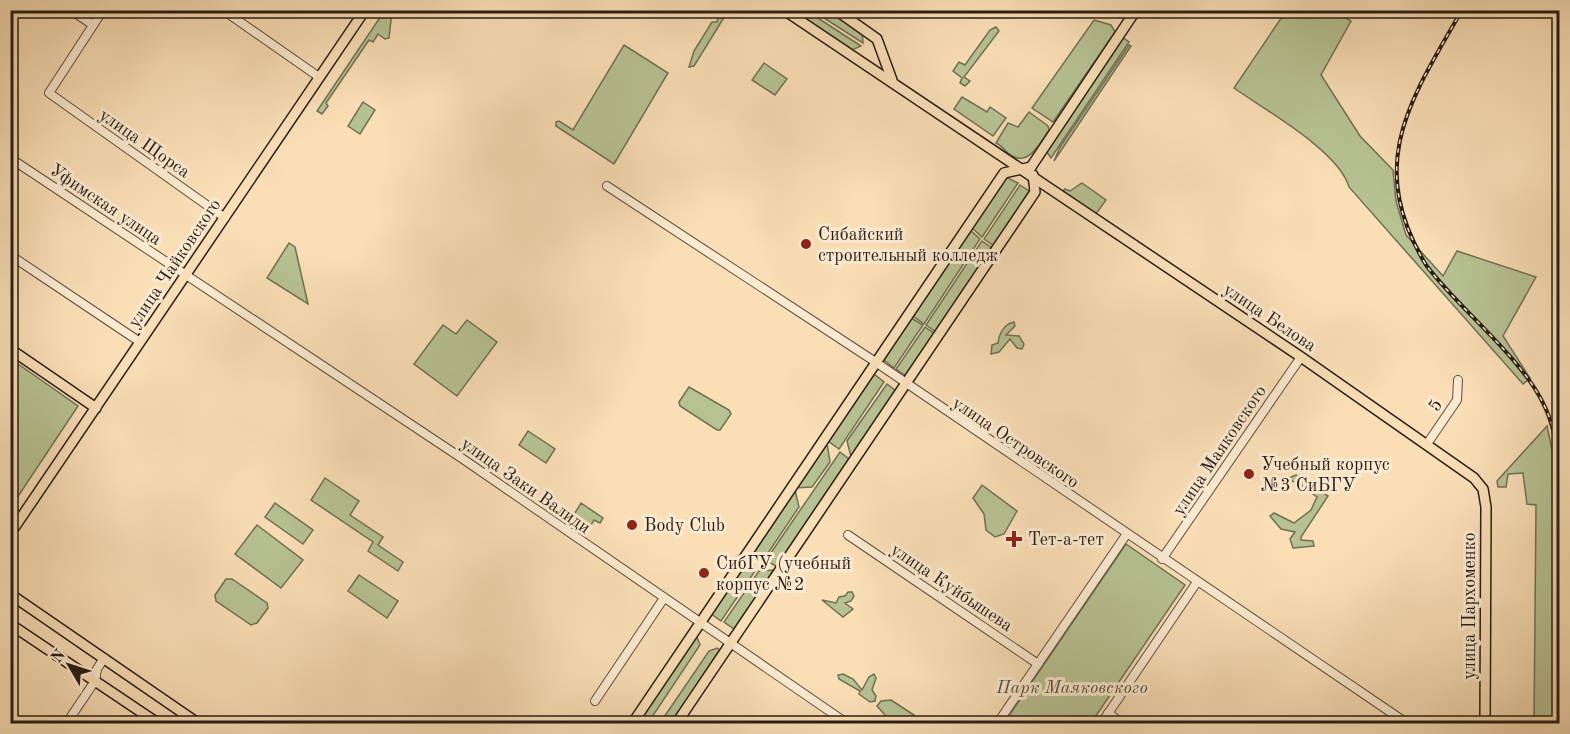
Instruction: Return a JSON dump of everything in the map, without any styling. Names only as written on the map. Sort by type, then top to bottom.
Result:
[{"type":"main road","points":[[784,10],[1018,168]]},
{"type":"main road","points":[[837,10],[874,36],[883,52],[884,63],[895,84]]},
{"type":"main road","points":[[1035,192],[1031,167],[1136,10]]},
{"type":"main road","name":"улица Чайковского","points":[[10,534],[363,14]]},
{"type":"main road","points":[[867,65],[877,62],[883,52]]},
{"type":"main road","points":[[877,62],[880,74]]},
{"type":"main road","points":[[1003,157],[1004,173]]},
{"type":"main road","points":[[632,723],[1004,173],[1018,168],[1031,167]]},
{"type":"main road","name":"улица Белова","points":[[1018,168],[1301,357],[1474,478],[1483,489]]},
{"type":"main road","points":[[676,723],[1035,192],[1045,187]]},
{"type":"main road","points":[[10,349],[96,408]]},
{"type":"main road","name":"улица Пархоменко","points":[[1483,489],[1486,507],[1485,723]]},
{"type":"main road","points":[[10,594],[199,723]]},
{"type":"main road","points":[[10,624],[159,723]]},
{"type":"street","points":[[71,10],[93,25],[103,10]]},
{"type":"street","points":[[223,10],[319,77]]},
{"type":"street","points":[[352,10],[363,14]]},
{"type":"street","name":"улица Щорса","points":[[93,25],[51,86],[49,93],[225,218]]},
{"type":"street","name":"Уфимская улица","points":[[10,158],[185,275]]},
{"type":"street","name":"улица Островского","points":[[607,186],[876,363],[1126,535],[1408,723]]},
{"type":"street","points":[[10,255],[140,342]]},
{"type":"street","name":"улица Заки Валиди","points":[[185,275],[453,453],[848,723]]},
{"type":"street","name":"улица Маяковского","points":[[1162,559],[1301,357]]},
{"type":"street","name":"5","points":[[1427,444],[1457,400],[1458,380]]},
{"type":"street","name":"улица Куйбышева","points":[[848,535],[1038,664]]},
{"type":"street","points":[[997,723],[1126,535]]},
{"type":"street","points":[[1101,723],[1197,582]]},
{"type":"street","points":[[595,701],[664,598]]},
{"type":"street","points":[[66,723],[95,681],[97,669],[104,658]]},
{"type":"street","points":[[1108,713],[1123,723]]},
{"type":"green space","points":[[385,10],[392,11],[389,38],[385,39],[378,34],[373,42],[369,40],[326,103],[328,106],[322,114],[317,111]]},
{"type":"green space","points":[[720,11],[728,11],[694,66],[689,67],[694,51],[712,22],[717,22]]},
{"type":"green space","points":[[792,11],[807,11],[861,46],[852,50]]},
{"type":"green space","points":[[813,11],[830,11],[862,31],[863,43]]},
{"type":"green space","points":[[1286,11],[1334,11],[1351,21],[1321,75],[1360,136],[1393,170],[1396,201],[1406,235],[1443,276],[1457,251],[1536,277],[1503,336],[1530,378],[1523,384],[1349,187],[1331,159],[1299,132],[1234,88]]},
{"type":"green space","points":[[1094,20],[1111,25],[1115,32],[1053,122],[1032,108]]},
{"type":"green space","points":[[996,27],[999,31],[964,77],[970,81],[965,86],[960,83],[962,78],[953,71],[959,62],[965,65],[990,30]]},
{"type":"green space","points":[[1122,37],[1129,42],[1051,158],[1046,151]]},
{"type":"green space","points":[[624,45],[668,73],[614,164],[556,126],[556,122],[559,121],[573,130]]},
{"type":"green space","points":[[1129,45],[1131,46],[1054,161],[1060,147]]},
{"type":"green space","points":[[764,63],[787,79],[775,95],[752,80]]},
{"type":"green space","points":[[962,97],[987,112],[990,107],[1006,118],[993,136],[954,109]]},
{"type":"green space","points":[[363,102],[375,110],[360,134],[348,126]]},
{"type":"green space","points":[[1029,112],[1048,126],[1049,130],[1030,155],[1018,158],[1010,155],[996,143],[1008,123],[1018,127]]},
{"type":"green space","points":[[1006,177],[1018,183],[982,237],[972,228]]},
{"type":"green space","points":[[1082,183],[1106,200],[1096,214],[1063,191],[1065,189],[1070,191]]},
{"type":"green space","points":[[1020,185],[1029,191],[994,246],[984,239]]},
{"type":"green space","points":[[970,230],[980,239],[924,324],[913,316]]},
{"type":"green space","points":[[982,241],[992,248],[936,332],[926,325]]},
{"type":"green space","points":[[289,243],[295,247],[308,304],[267,278]]},
{"type":"green space","points":[[911,318],[923,325],[894,368],[884,360]]},
{"type":"green space","points":[[467,320],[497,342],[457,396],[414,364],[443,325],[456,334]]},
{"type":"green space","points":[[1014,322],[1015,326],[1006,335],[1019,336],[1024,344],[1022,349],[1017,348],[1010,339],[999,352],[991,354],[992,345],[998,343],[1007,325]]},
{"type":"green space","points":[[925,327],[935,334],[906,376],[896,369]]},
{"type":"green space","points":[[11,359],[78,406],[11,507]]},
{"type":"green space","points":[[874,374],[884,382],[839,449],[828,441]]},
{"type":"green space","points":[[887,384],[896,391],[851,457],[847,441]]},
{"type":"green space","points":[[689,387],[729,410],[731,414],[720,430],[680,406],[679,402]]},
{"type":"green space","points":[[1547,426],[1555,464],[1559,534],[1559,723],[1534,724],[1536,505],[1527,504],[1523,473],[1508,474],[1506,487],[1498,487],[1497,481]]},
{"type":"green space","points":[[528,431],[555,449],[546,463],[519,445]]},
{"type":"green space","points":[[827,443],[830,462],[812,487],[796,488]]},
{"type":"green space","points":[[840,452],[849,459],[777,567],[766,560]]},
{"type":"green space","points":[[1296,475],[1328,496],[1301,537],[1301,540],[1313,541],[1314,546],[1293,548],[1290,539],[1295,532],[1281,529],[1270,516],[1274,513],[1294,523],[1311,510],[1317,497],[1298,483],[1286,479]]},
{"type":"green space","points":[[325,478],[359,501],[350,515],[383,537],[378,545],[403,562],[398,571],[368,551],[373,542],[311,500]]},
{"type":"green space","points":[[982,485],[1017,511],[1004,534],[995,537],[986,530],[984,514],[973,498]]},
{"type":"green space","points":[[795,490],[799,507],[764,559],[753,551]]},
{"type":"green space","points":[[275,503],[313,530],[303,544],[265,517]]},
{"type":"green space","points":[[581,503],[603,518],[600,523],[594,520],[589,529],[572,518]]},
{"type":"green space","points":[[257,525],[303,560],[281,588],[235,554]]},
{"type":"green space","name":"Парк Маяковского","points":[[1126,544],[1185,585],[1091,723],[1004,723]]},
{"type":"green space","points":[[751,553],[755,571],[721,621],[710,613]]},
{"type":"green space","points":[[775,570],[734,629],[724,622],[759,571]]},
{"type":"green space","points":[[359,575],[398,601],[387,618],[348,591]]},
{"type":"green space","points":[[226,579],[232,579],[267,603],[268,608],[257,623],[251,625],[216,601],[215,595]]},
{"type":"green space","points":[[848,592],[852,592],[854,596],[851,601],[845,603],[853,609],[843,617],[822,600],[836,603],[839,597],[845,596]]},
{"type":"green space","points":[[696,635],[700,645],[648,723],[636,724]]},
{"type":"green space","points":[[717,648],[720,650],[671,723],[660,723],[709,651]]},
{"type":"green space","points":[[843,674],[853,679],[862,690],[869,677],[874,674],[876,678],[872,690],[876,696],[875,701],[870,702],[859,694],[860,691],[839,679],[838,675]]},
{"type":"green space","points":[[891,700],[914,715],[909,723],[892,723],[877,706],[881,701]]},
{"type":"railway","points":[[1462,10],[1426,74],[1402,133],[1397,163],[1399,195],[1408,228],[1426,265],[1455,299],[1505,350],[1533,385],[1549,418],[1560,465]]},
{"type":"place","name":"Сибайский строительный колледж","points":[[806,244]]},
{"type":"place","name":"Учебный корпус №3 СиБГУ","points":[[1249,474]]},
{"type":"place","name":"Body Club","points":[[632,525]]},
{"type":"place","name":"Тет-а-тет","points":[[1014,539]]},
{"type":"place","name":"СибГУ (учебный корпус №2","points":[[704,573]]}]
